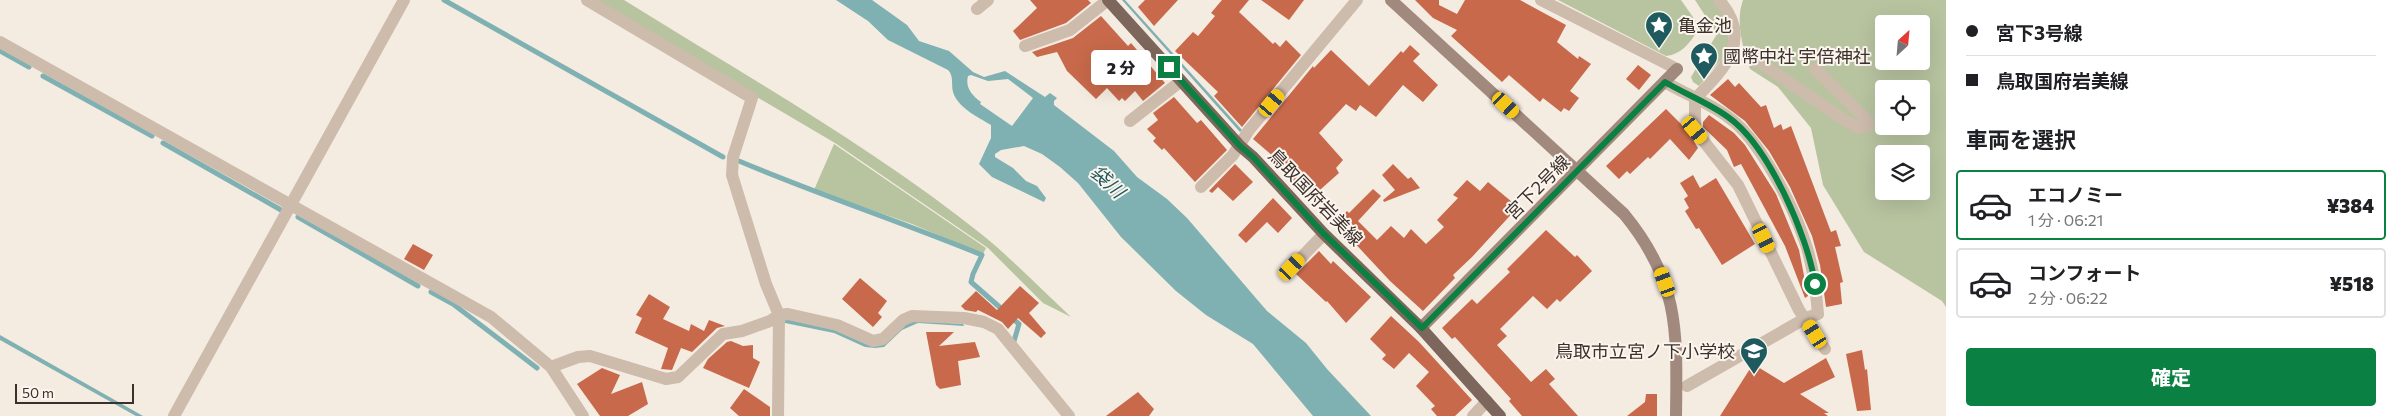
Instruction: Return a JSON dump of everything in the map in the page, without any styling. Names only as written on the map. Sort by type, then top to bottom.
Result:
[{"type":"main road","name":"鳥取国府岩美線","points":[[1108,0],[1240,146],[1253,157],[1324,234],[1422,328],[1500,416]]},
{"type":"street","points":[[174,416],[404,0]]},
{"type":"street","points":[[587,0],[752,98],[733,157],[732,175],[766,284],[779,315],[778,416]]},
{"type":"street","points":[[977,9],[988,0]]},
{"type":"street","points":[[1026,46],[1070,30],[1108,0]]},
{"type":"street","points":[[1201,186],[1240,146],[1249,130],[1357,0]]},
{"type":"street","points":[[1391,0],[1624,214],[1651,249],[1670,298],[1675,324],[1676,416]]},
{"type":"street","name":"宮下2号線","points":[[1422,328],[1677,69],[1541,0]]},
{"type":"street","points":[[1719,0],[1733,20],[1735,32],[1733,51],[1718,74],[1695,99],[1695,130],[1738,185],[1799,310],[1825,349]]},
{"type":"street","points":[[0,42],[491,317],[551,367],[583,416]]},
{"type":"street","points":[[1733,51],[1762,64],[1846,121],[1859,128],[1867,126],[1868,121],[1815,69]]},
{"type":"street","points":[[1130,121],[1181,81]]},
{"type":"street","points":[[1665,82],[1728,116],[1742,128],[1757,147],[1790,206],[1804,238],[1813,270],[1818,314],[1806,318],[1687,386]]},
{"type":"street","points":[[1292,267],[1324,234]]},
{"type":"street","points":[[551,367],[578,357],[590,356],[666,379],[678,377],[723,334],[742,331],[770,321],[779,315],[788,314],[837,325],[873,341],[883,339],[903,320],[912,316],[964,318],[984,322],[998,329],[1070,416]]},
{"type":"street","points":[[1473,416],[1487,401]]},
{"type":"green space","points":[[592,0],[624,0],[854,142],[985,237],[1071,317],[1043,303],[988,248],[835,143]]},
{"type":"green space","points":[[1558,0],[1681,0],[1695,20],[1698,30],[1685,48],[1666,56]]},
{"type":"green space","points":[[1695,0],[1714,0],[1728,18],[1729,50],[1699,86],[1693,82],[1691,77],[1717,34]]},
{"type":"green space","points":[[1743,0],[1946,0],[1946,307],[1942,301],[1864,252],[1823,185],[1811,128],[1778,87],[1750,69],[1741,35],[1740,17]]},
{"type":"green space","points":[[834,144],[986,248],[983,254],[912,224],[814,190]]},
{"type":"water","name":"袋川","points":[[836,0],[872,0],[907,25],[919,41],[949,51],[973,72],[984,77],[1005,71],[1045,97],[1050,93],[1057,98],[1054,101],[1054,105],[1114,151],[1137,177],[1167,199],[1187,218],[1267,311],[1306,343],[1327,369],[1371,416],[1313,416],[1253,344],[1206,315],[1176,291],[1121,237],[1078,183],[1042,154],[1024,146],[1001,150],[995,154],[995,157],[1013,168],[1026,181],[1037,186],[1046,198],[1044,202],[992,177],[979,164],[991,138],[991,125],[969,112],[959,103],[953,92],[950,72],[888,40],[868,21]],"holes":[[[971,75],[988,81],[1008,79],[1033,98],[1012,126],[980,104],[981,102],[968,88],[968,76]]]},
{"type":"water","points":[[1122,0],[1125,0],[1242,130],[1240,132]]},
{"type":"water","points":[[785,319],[835,329],[864,343],[907,323],[918,321],[963,324],[964,326],[918,323],[902,330],[884,347],[875,348],[865,347],[834,333],[785,323]]},
{"type":"water","points":[[0,335],[143,416],[136,416],[0,340]]},
{"type":"building","points":[[1030,0],[1088,0],[1091,3],[1066,23],[1020,40],[1013,31],[1037,8]]},
{"type":"building","points":[[1145,0],[1178,0],[1154,26],[1138,7]]},
{"type":"building","points":[[1222,0],[1249,0],[1239,12],[1273,44],[1275,42],[1280,47],[1286,40],[1301,55],[1242,127],[1214,96],[1218,92],[1175,51],[1193,32],[1198,36],[1215,16],[1211,13]]},
{"type":"building","points":[[1261,0],[1304,0],[1289,20]]},
{"type":"building","points":[[1415,0],[1439,0],[1439,5],[1457,14],[1465,0],[1520,0],[1566,25],[1557,42],[1578,59],[1579,56],[1591,64],[1570,91],[1579,98],[1569,111],[1564,108],[1561,112],[1543,98],[1540,102],[1509,75],[1502,82],[1451,36],[1457,30],[1433,18]]},
{"type":"building","points":[[1101,16],[1128,46],[1131,43],[1165,83],[1143,101],[1135,91],[1125,101],[1122,98],[1119,101],[1107,88],[1096,99],[1067,71],[1057,52],[1037,57],[1032,52],[1073,38]]},
{"type":"building","points":[[1410,45],[1420,54],[1413,61],[1438,85],[1423,102],[1403,85],[1376,117],[1360,105],[1356,111],[1346,104],[1319,133],[1343,160],[1336,168],[1339,173],[1312,197],[1300,184],[1297,186],[1274,157],[1253,139],[1313,66],[1314,68],[1331,50],[1369,86],[1401,51],[1403,53]]},
{"type":"building","points":[[1638,65],[1651,75],[1639,90],[1626,79]]},
{"type":"building","points":[[1728,79],[1735,87],[1739,83],[1761,107],[1766,105],[1774,128],[1781,124],[1783,130],[1791,126],[1831,232],[1836,230],[1841,246],[1835,247],[1843,282],[1840,283],[1842,304],[1826,307],[1820,265],[1812,236],[1790,187],[1769,151],[1745,121],[1710,95]]},
{"type":"building","points":[[1174,97],[1197,123],[1201,120],[1227,150],[1195,182],[1164,148],[1162,150],[1153,141],[1156,138],[1147,129],[1158,120],[1153,113]]},
{"type":"building","points":[[1666,109],[1687,130],[1698,148],[1689,160],[1670,139],[1650,159],[1648,157],[1630,174],[1627,171],[1619,179],[1606,166]]},
{"type":"building","points":[[1709,115],[1734,133],[1745,145],[1776,194],[1799,250],[1808,296],[1805,298],[1785,246],[1741,164],[1734,167],[1727,150],[1703,127],[1703,122]]},
{"type":"building","points":[[1235,164],[1253,182],[1233,201],[1218,187],[1212,193],[1209,191]]},
{"type":"building","points":[[1393,164],[1408,179],[1411,177],[1420,188],[1384,202],[1383,200],[1395,190],[1382,175]]},
{"type":"building","points":[[1693,175],[1700,188],[1716,178],[1755,244],[1722,265],[1699,228],[1696,229],[1685,211],[1689,208],[1684,199],[1688,196],[1680,183]]},
{"type":"building","points":[[1467,180],[1480,191],[1488,182],[1518,207],[1453,275],[1455,278],[1423,311],[1390,281],[1336,223],[1373,189],[1381,196],[1358,221],[1377,240],[1391,226],[1404,238],[1411,229],[1426,244],[1444,227],[1437,220],[1458,198],[1453,195]]},
{"type":"building","points":[[1273,198],[1292,218],[1278,233],[1267,222],[1246,243],[1238,235]]},
{"type":"building","points":[[1546,230],[1575,257],[1577,255],[1592,271],[1560,302],[1557,299],[1547,309],[1533,296],[1500,329],[1507,336],[1497,345],[1531,382],[1546,369],[1555,379],[1549,384],[1578,416],[1522,416],[1509,401],[1511,399],[1455,337],[1452,339],[1442,328],[1472,299],[1477,304],[1510,272],[1507,269]]},
{"type":"building","points":[[413,244],[433,255],[424,270],[404,259]]},
{"type":"building","points":[[1319,251],[1331,264],[1333,261],[1371,297],[1346,323],[1327,301],[1296,274]]},
{"type":"building","points":[[860,278],[887,301],[878,313],[882,317],[873,327],[842,299]]},
{"type":"building","points":[[1020,286],[1039,303],[1029,313],[1046,333],[1041,338],[1018,318],[1008,329],[1002,322],[978,310],[976,312],[965,310],[961,306],[976,291],[997,310]]},
{"type":"building","points":[[649,294],[670,307],[663,319],[689,331],[691,324],[704,331],[709,320],[725,326],[717,328],[692,352],[681,348],[672,370],[661,369],[668,348],[635,333],[642,318],[636,315]]},
{"type":"building","points":[[1391,316],[1419,342],[1472,400],[1455,416],[1437,416],[1431,409],[1435,406],[1416,386],[1429,372],[1409,353],[1394,369],[1382,359],[1386,355],[1370,339]]},
{"type":"building","points":[[926,332],[954,332],[939,346],[975,342],[980,357],[958,361],[961,385],[940,389],[936,385]]},
{"type":"building","points":[[731,341],[743,346],[753,345],[753,358],[760,362],[749,388],[703,368],[708,359],[727,342]]},
{"type":"building","points":[[1862,350],[1865,370],[1867,369],[1871,410],[1857,411],[1846,354]]},
{"type":"building","points":[[1826,358],[1835,377],[1800,394],[1829,413],[1824,413],[1828,416],[1720,416],[1753,364],[1784,383]]},
{"type":"building","points":[[602,368],[620,375],[611,394],[642,382],[648,404],[628,416],[600,416],[577,384]]},
{"type":"building","points":[[744,389],[770,407],[770,416],[739,416],[730,408]]},
{"type":"building","points":[[1138,392],[1154,409],[1149,416],[1106,416]]},
{"type":"building","points":[[1646,394],[1657,394],[1657,416],[1627,416],[1645,402]]},
{"type":"waterway","points":[[444,0],[723,157]]},
{"type":"waterway","points":[[0,51],[29,67]]},
{"type":"waterway","points":[[43,76],[152,136]]},
{"type":"waterway","points":[[163,143],[281,210]]},
{"type":"waterway","points":[[739,161],[982,255],[971,282],[1003,310]]},
{"type":"waterway","points":[[298,217],[418,286]]},
{"type":"waterway","points":[[431,292],[453,304],[537,368]]},
{"type":"waterway","points":[[1012,318],[1019,324],[1014,341]]},
{"type":"place","name":"亀金池","points":[[1659,49]]},
{"type":"place","name":"國幣中社 宇倍神社","points":[[1704,80]]},
{"type":"place","name":"鳥取市立宮ノ下小学校","points":[[1754,375]]},
{"type":"route","points":[[1169,67],[1240,146],[1253,157],[1324,234],[1422,328],[1665,82],[1728,116],[1742,128],[1757,147],[1790,206],[1804,238],[1815,284]]}]
